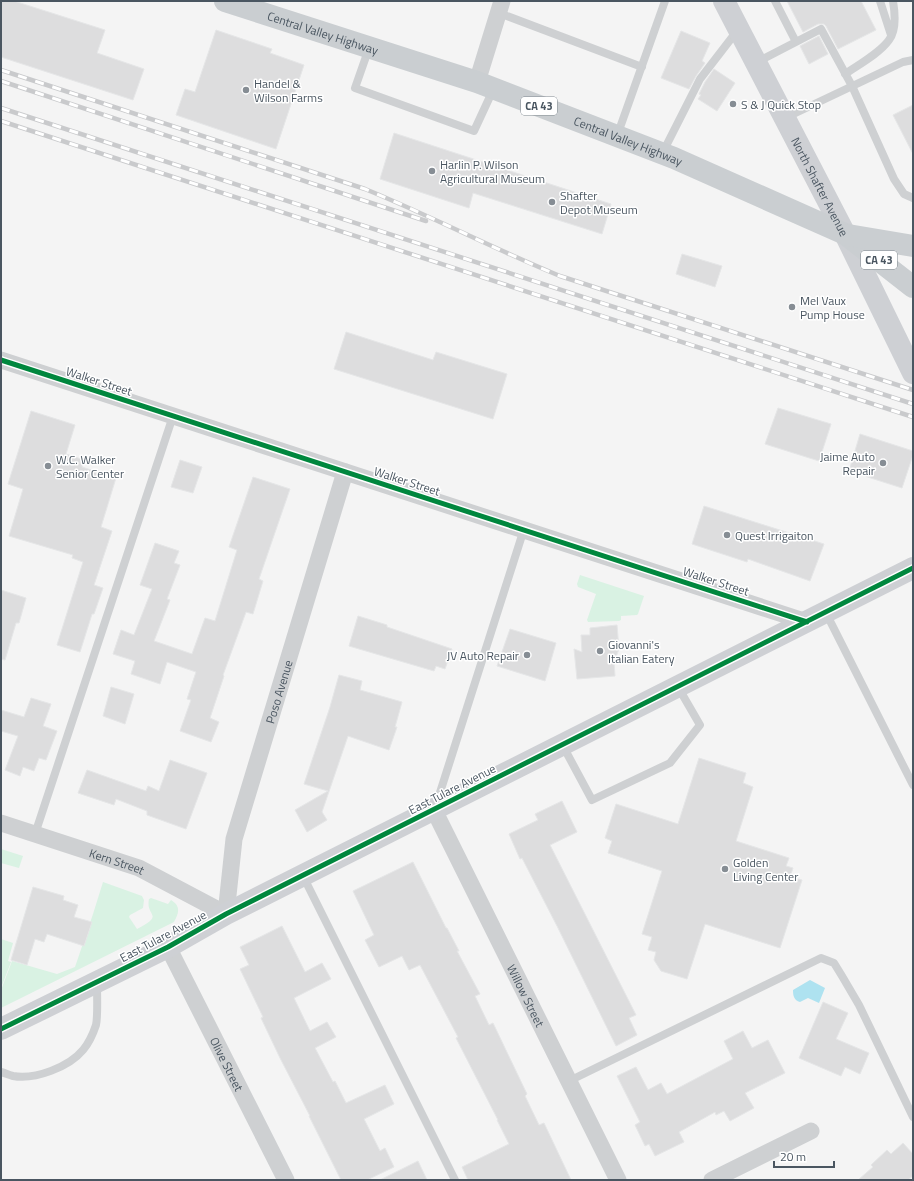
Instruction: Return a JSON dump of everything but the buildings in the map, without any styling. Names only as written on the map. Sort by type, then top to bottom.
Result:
[{"type":"main road","name":"Central Valley Highway","points":[[225,1],[486,86],[674,158],[845,234],[913,246]]},
{"type":"main road","name":"Central Valley Highway","points":[[845,234],[913,287]]},
{"type":"street","name":"North Shafter Avenue","points":[[724,1],[845,234],[913,373]]},
{"type":"street","points":[[486,86],[500,7]]},
{"type":"street","name":"Walker Street","points":[[1,360],[524,530],[817,617]]},
{"type":"street","name":"Poso Avenue","points":[[226,914],[234,839],[345,472]]},
{"type":"street","name":"East Tulare Avenue","points":[[1,1029],[168,947],[226,914],[913,568]]},
{"type":"street","name":"Willow Street","points":[[434,810],[618,1180]]},
{"type":"street","name":"Kern Street","points":[[1,823],[139,868],[226,914]]},
{"type":"street","name":"Olive Street","points":[[168,947],[286,1180]]},
{"type":"street","points":[[712,1180],[811,1131]]},
{"type":"lane","points":[[617,137],[665,1]]},
{"type":"lane","points":[[775,1],[796,42]]},
{"type":"lane","points":[[880,1],[891,36]]},
{"type":"lane","points":[[845,74],[873,55],[890,40],[895,24],[893,1]]},
{"type":"lane","points":[[500,7],[642,67]]},
{"type":"lane","points":[[662,154],[700,79],[739,29]]},
{"type":"lane","points":[[756,62],[821,29],[852,86],[894,179],[904,194],[913,198]]},
{"type":"lane","points":[[369,47],[356,88],[474,131],[486,86]]},
{"type":"lane","points":[[785,118],[903,62],[913,60]]},
{"type":"lane","points":[[35,834],[173,416]]},
{"type":"lane","points":[[434,810],[524,530]]},
{"type":"lane","points":[[817,617],[913,785]]},
{"type":"lane","points":[[562,745],[592,800],[670,763],[700,725],[678,687]]},
{"type":"lane","points":[[303,875],[454,1180]]},
{"type":"lane","points":[[569,1081],[821,958],[834,963],[859,1005],[913,1117]]},
{"type":"lane","points":[[1,1072],[13,1076],[28,1076],[43,1073],[68,1062],[82,1050],[91,1037],[96,1024],[97,982]]},
{"type":"green space","points":[[580,575],[644,596],[638,614],[621,616],[621,620],[619,621],[588,622],[587,620],[596,594],[578,587],[577,584]]},
{"type":"green space","points":[[1,849],[23,856],[19,868],[1,863]]},
{"type":"green space","points":[[103,882],[142,896],[144,900],[143,908],[129,917],[137,929],[151,921],[152,915],[149,899],[151,898],[168,904],[171,900],[174,902],[178,907],[178,910],[174,922],[1,1008],[1,990],[12,961],[57,974],[75,967]]},
{"type":"green space","points":[[1,939],[13,943],[8,961],[11,962],[1,988]]},
{"type":"water","points":[[810,980],[825,988],[819,1003],[808,998],[800,1002],[794,998],[793,990]]},
{"type":"railway","points":[[1,70],[365,189],[560,276],[913,390]]},
{"type":"railway","points":[[1,81],[426,221]]},
{"type":"railway","points":[[1,108],[913,404]]},
{"type":"railway","points":[[1,121],[913,417]]},
{"type":"cycle path","points":[[1,360],[807,622]]},
{"type":"cycle path","points":[[1,1029],[168,947],[226,914],[913,568]]},
{"type":"place","name":"Handel & Wilson Farms","points":[[246,90]]},
{"type":"place","name":"S & J Quick Stop","points":[[733,104]]},
{"type":"place","name":"Harlin P. Wilson Agricultural Museum","points":[[432,171]]},
{"type":"place","name":"Shafter Depot Museum","points":[[552,202]]},
{"type":"place","name":"Mel Vaux Pump House","points":[[792,307]]},
{"type":"place","name":"Jaime Auto Repair","points":[[883,463]]},
{"type":"place","name":"W.C. Walker Senior Center","points":[[48,466]]},
{"type":"place","name":"Quest Irrigaiton","points":[[727,535]]},
{"type":"place","name":"Giovanni's Italian Eatery","points":[[600,651]]},
{"type":"place","name":"JV Auto Repair","points":[[527,655]]},
{"type":"place","name":"Golden Living Center","points":[[725,869]]}]
